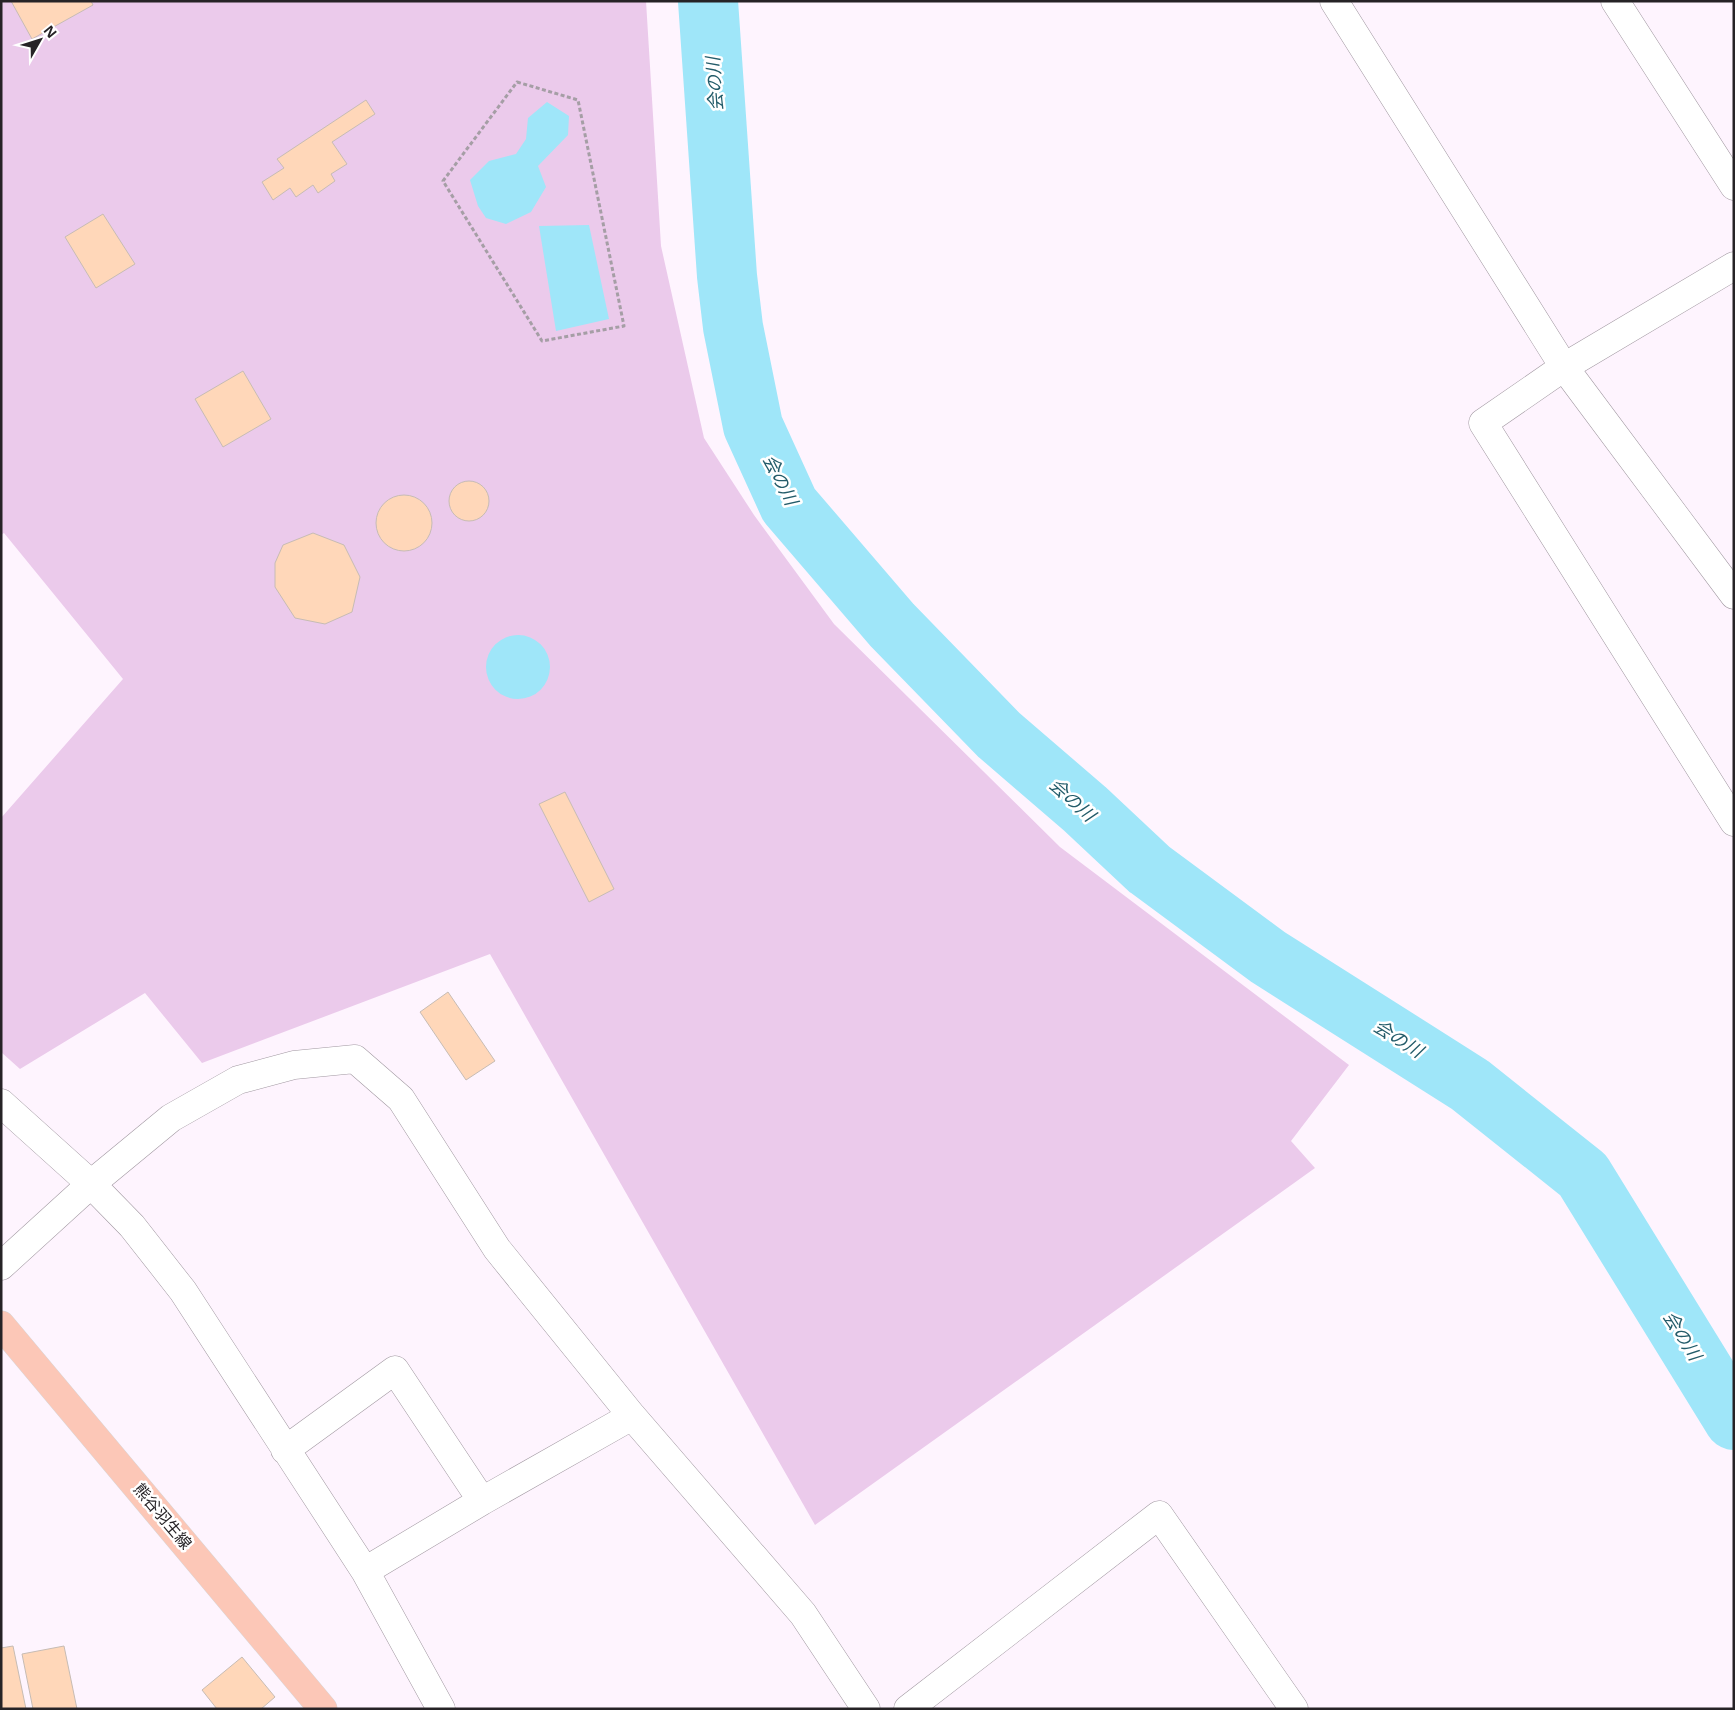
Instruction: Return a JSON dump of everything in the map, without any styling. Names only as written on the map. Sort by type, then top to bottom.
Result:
[{"type":"main road","name":"熊谷羽生線","points":[[1,1326],[323,1709]]},
{"type":"street","points":[[1334,1],[1564,367],[1734,595]]},
{"type":"street","points":[[1615,1],[1734,186]]},
{"type":"street","points":[[1734,266],[1564,367],[1483,423],[1734,822]]},
{"type":"street","points":[[1,1266],[90,1184],[170,1118],[238,1080],[294,1064],[355,1059],[401,1099],[497,1248],[632,1416],[803,1614],[866,1709]]},
{"type":"street","points":[[1,1103],[90,1184],[132,1226],[183,1291],[365,1570],[441,1709]]},
{"type":"street","points":[[285,1450],[395,1370],[482,1501]]},
{"type":"street","points":[[365,1570],[632,1416]]},
{"type":"street","points":[[908,1709],[1159,1515],[1294,1709]]},
{"type":"path","points":[[517,82],[578,100],[624,326],[542,341],[443,180],[517,82]]},
{"type":"shaded area","points":[[1,1],[646,1],[661,246],[704,438],[754,515],[834,624],[1060,847],[1349,1065],[1291,1141],[1315,1168],[815,1525],[490,954],[202,1063],[145,993],[20,1069],[1,1052],[1,818],[123,679],[4,533],[1,535]]},
{"type":"water","points":[[547,102],[569,116],[568,135],[538,166],[546,187],[531,212],[506,224],[486,218],[478,206],[470,180],[489,161],[516,154],[526,139],[528,118]]},
{"type":"water","points":[[589,225],[609,319],[556,331],[539,226]]},
{"type":"water","points":[[518,635],[536,641],[544,649],[550,667],[544,685],[536,693],[518,699],[500,693],[492,685],[486,667],[492,649],[500,641]]},
{"type":"building","points":[[11,1],[91,1],[93,5],[32,39]]},
{"type":"building","points":[[366,100],[375,114],[332,142],[347,164],[331,174],[335,181],[318,193],[313,185],[296,197],[290,188],[273,200],[262,182],[284,168],[277,159]]},
{"type":"building","points":[[103,214],[135,264],[96,288],[65,237]]},
{"type":"building","points":[[243,371],[271,419],[223,447],[195,399]]},
{"type":"building","points":[[469,481],[483,487],[489,501],[483,515],[469,521],[455,515],[449,501],[455,487]]},
{"type":"building","points":[[399,495],[409,495],[424,503],[430,512],[432,523],[430,534],[424,543],[409,551],[399,551],[388,546],[381,539],[376,528],[376,518],[381,507],[388,500]]},
{"type":"building","points":[[313,533],[344,545],[360,577],[352,612],[325,624],[295,618],[275,587],[275,563],[283,545]]},
{"type":"building","points":[[565,792],[614,889],[589,902],[539,804]]},
{"type":"building","points":[[448,992],[495,1061],[466,1080],[420,1012]]},
{"type":"building","points":[[13,1646],[26,1709],[1,1709],[1,1648]]},
{"type":"building","points":[[64,1646],[77,1709],[33,1709],[22,1654]]},
{"type":"building","points":[[242,1657],[275,1697],[261,1709],[217,1709],[202,1690]]},
{"type":"waterway","name":"会の川","points":[[708,1],[727,276],[733,327],[753,426],[789,505],[892,625],[999,735],[1085,809],[1149,869],[1268,957],[1470,1085],[1583,1175],[1734,1420]]}]
